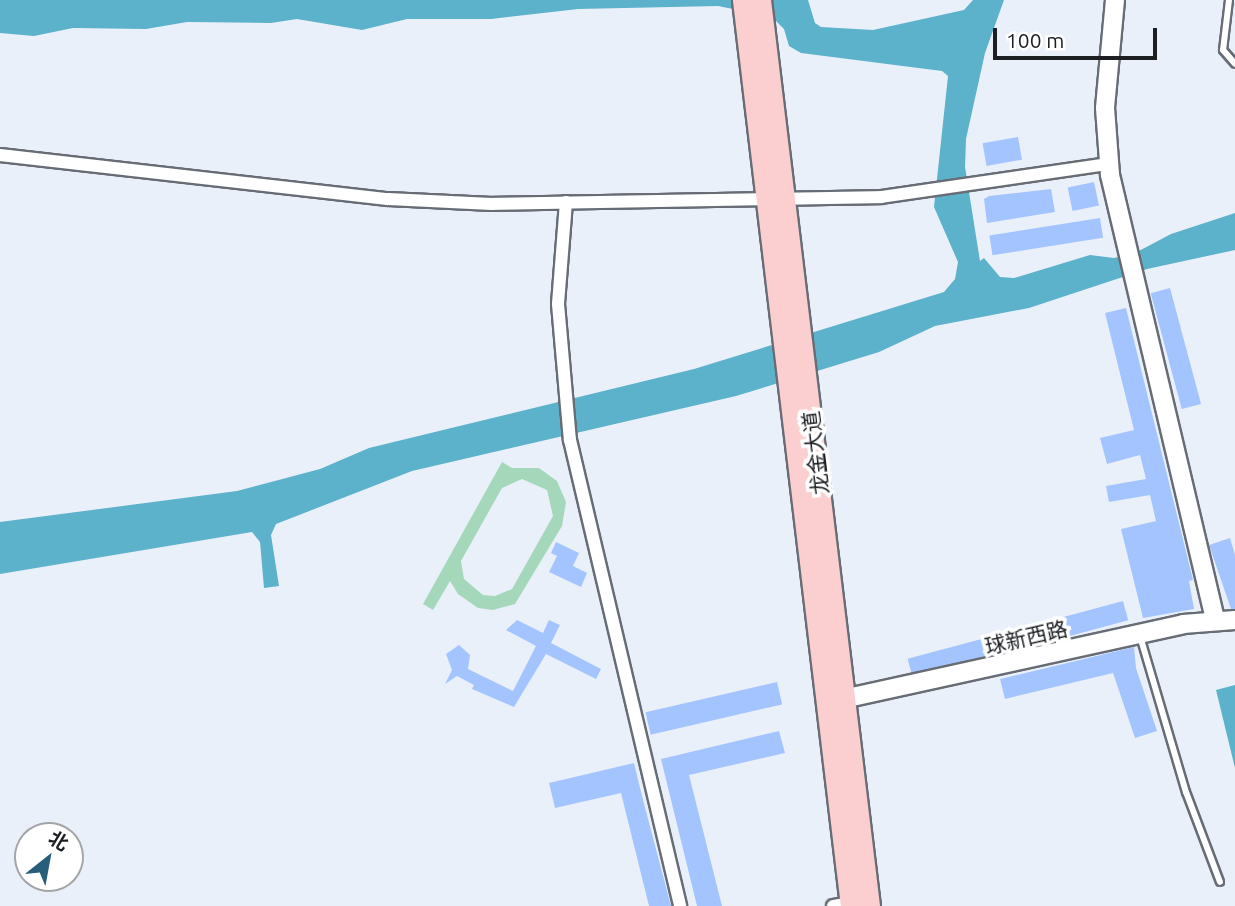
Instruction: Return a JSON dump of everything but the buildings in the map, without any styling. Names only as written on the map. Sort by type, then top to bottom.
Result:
[{"type":"main road","name":"龙金大道","points":[[753,10],[835,701],[851,905]]},
{"type":"street","points":[[1115,0],[1105,108],[1108,164],[1138,304],[1215,620]]},
{"type":"street","points":[[0,155],[398,200],[566,202],[776,200],[930,191],[1108,164]]},
{"type":"street","points":[[566,202],[558,304],[570,440],[680,906]]},
{"type":"street","name":"球新西路","points":[[835,701],[1140,634],[1215,620],[1235,620]]},
{"type":"lane","points":[[1229,0],[1223,50],[1235,64]]},
{"type":"lane","points":[[1140,634],[1186,792],[1220,882]]},
{"type":"green space","points":[[502,462],[512,468],[539,468],[557,481],[566,502],[562,526],[515,604],[493,610],[478,608],[458,594],[450,581],[433,610],[423,604]],"holes":[[[522,479],[547,490],[553,516],[512,589],[495,596],[483,595],[464,579],[461,561],[502,488]]]},
{"type":"water","points":[[0,0],[808,0],[815,23],[821,27],[873,30],[964,10],[973,0],[1004,0],[985,53],[966,139],[965,167],[980,261],[984,258],[1000,277],[1014,278],[1090,255],[1114,258],[1137,252],[1171,234],[1235,213],[1235,250],[1147,269],[1029,308],[935,326],[879,352],[736,396],[412,471],[276,524],[271,535],[279,586],[264,588],[260,542],[252,532],[0,574],[0,522],[237,491],[320,469],[369,448],[694,369],[944,292],[955,279],[958,262],[934,207],[948,76],[942,71],[801,53],[789,46],[784,29],[772,17],[718,6],[578,9],[491,19],[407,19],[362,30],[297,19],[271,23],[187,22],[146,29],[73,28],[34,36],[0,33]]},
{"type":"water","points":[[1235,685],[1235,768],[1216,690]]}]
